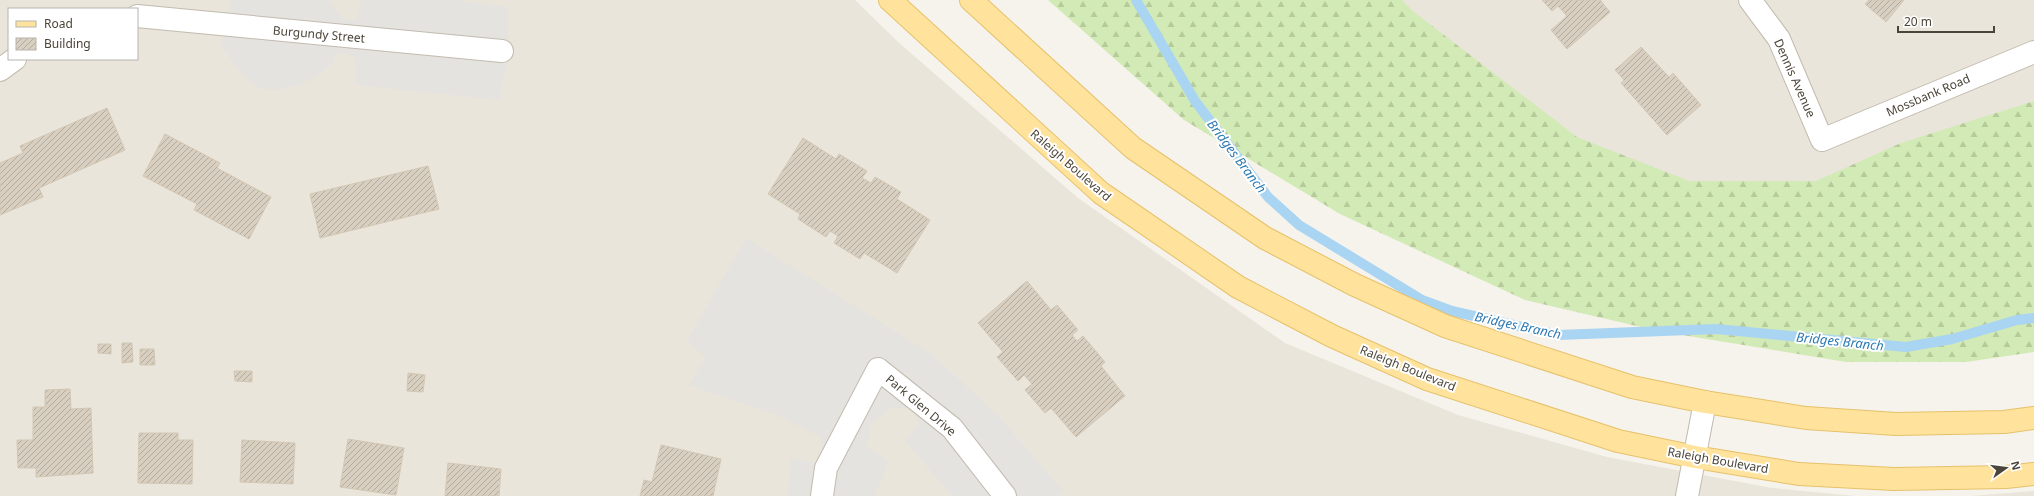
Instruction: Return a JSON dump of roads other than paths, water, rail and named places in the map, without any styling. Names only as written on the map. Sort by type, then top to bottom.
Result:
[{"type":"main road","name":"Raleigh Boulevard","points":[[890,0],[1101,193],[1238,287],[1332,336],[1427,379],[1618,442],[1695,457],[1799,474],[1894,479],[2006,477],[2034,474]]},
{"type":"main road","points":[[972,0],[1133,148],[1265,238],[1355,285],[1445,326],[1632,387],[1705,402],[1806,418],[1896,424],[2004,422],[2034,418]]},
{"type":"street","name":"Dennis Avenue","points":[[1750,0],[1779,39],[1822,140]]},
{"type":"street","name":"Burgundy Street","points":[[138,16],[502,52]]},
{"type":"street","name":"Mossbank Road","points":[[1822,140],[2034,52]]},
{"type":"street","points":[[0,70],[14,60]]},
{"type":"street","name":"Park Glen Drive","points":[[822,496],[826,468],[878,369],[952,428],[1005,496]]},
{"type":"street","points":[[1687,496],[1705,402]]},
{"type":"waterway","name":"Bridges Branch","points":[[1136,0],[1195,101],[1268,197],[1299,225],[1422,300],[1452,311],[1558,335],[1716,329],[1906,347],[1952,339],[2017,320],[2034,318]]}]
